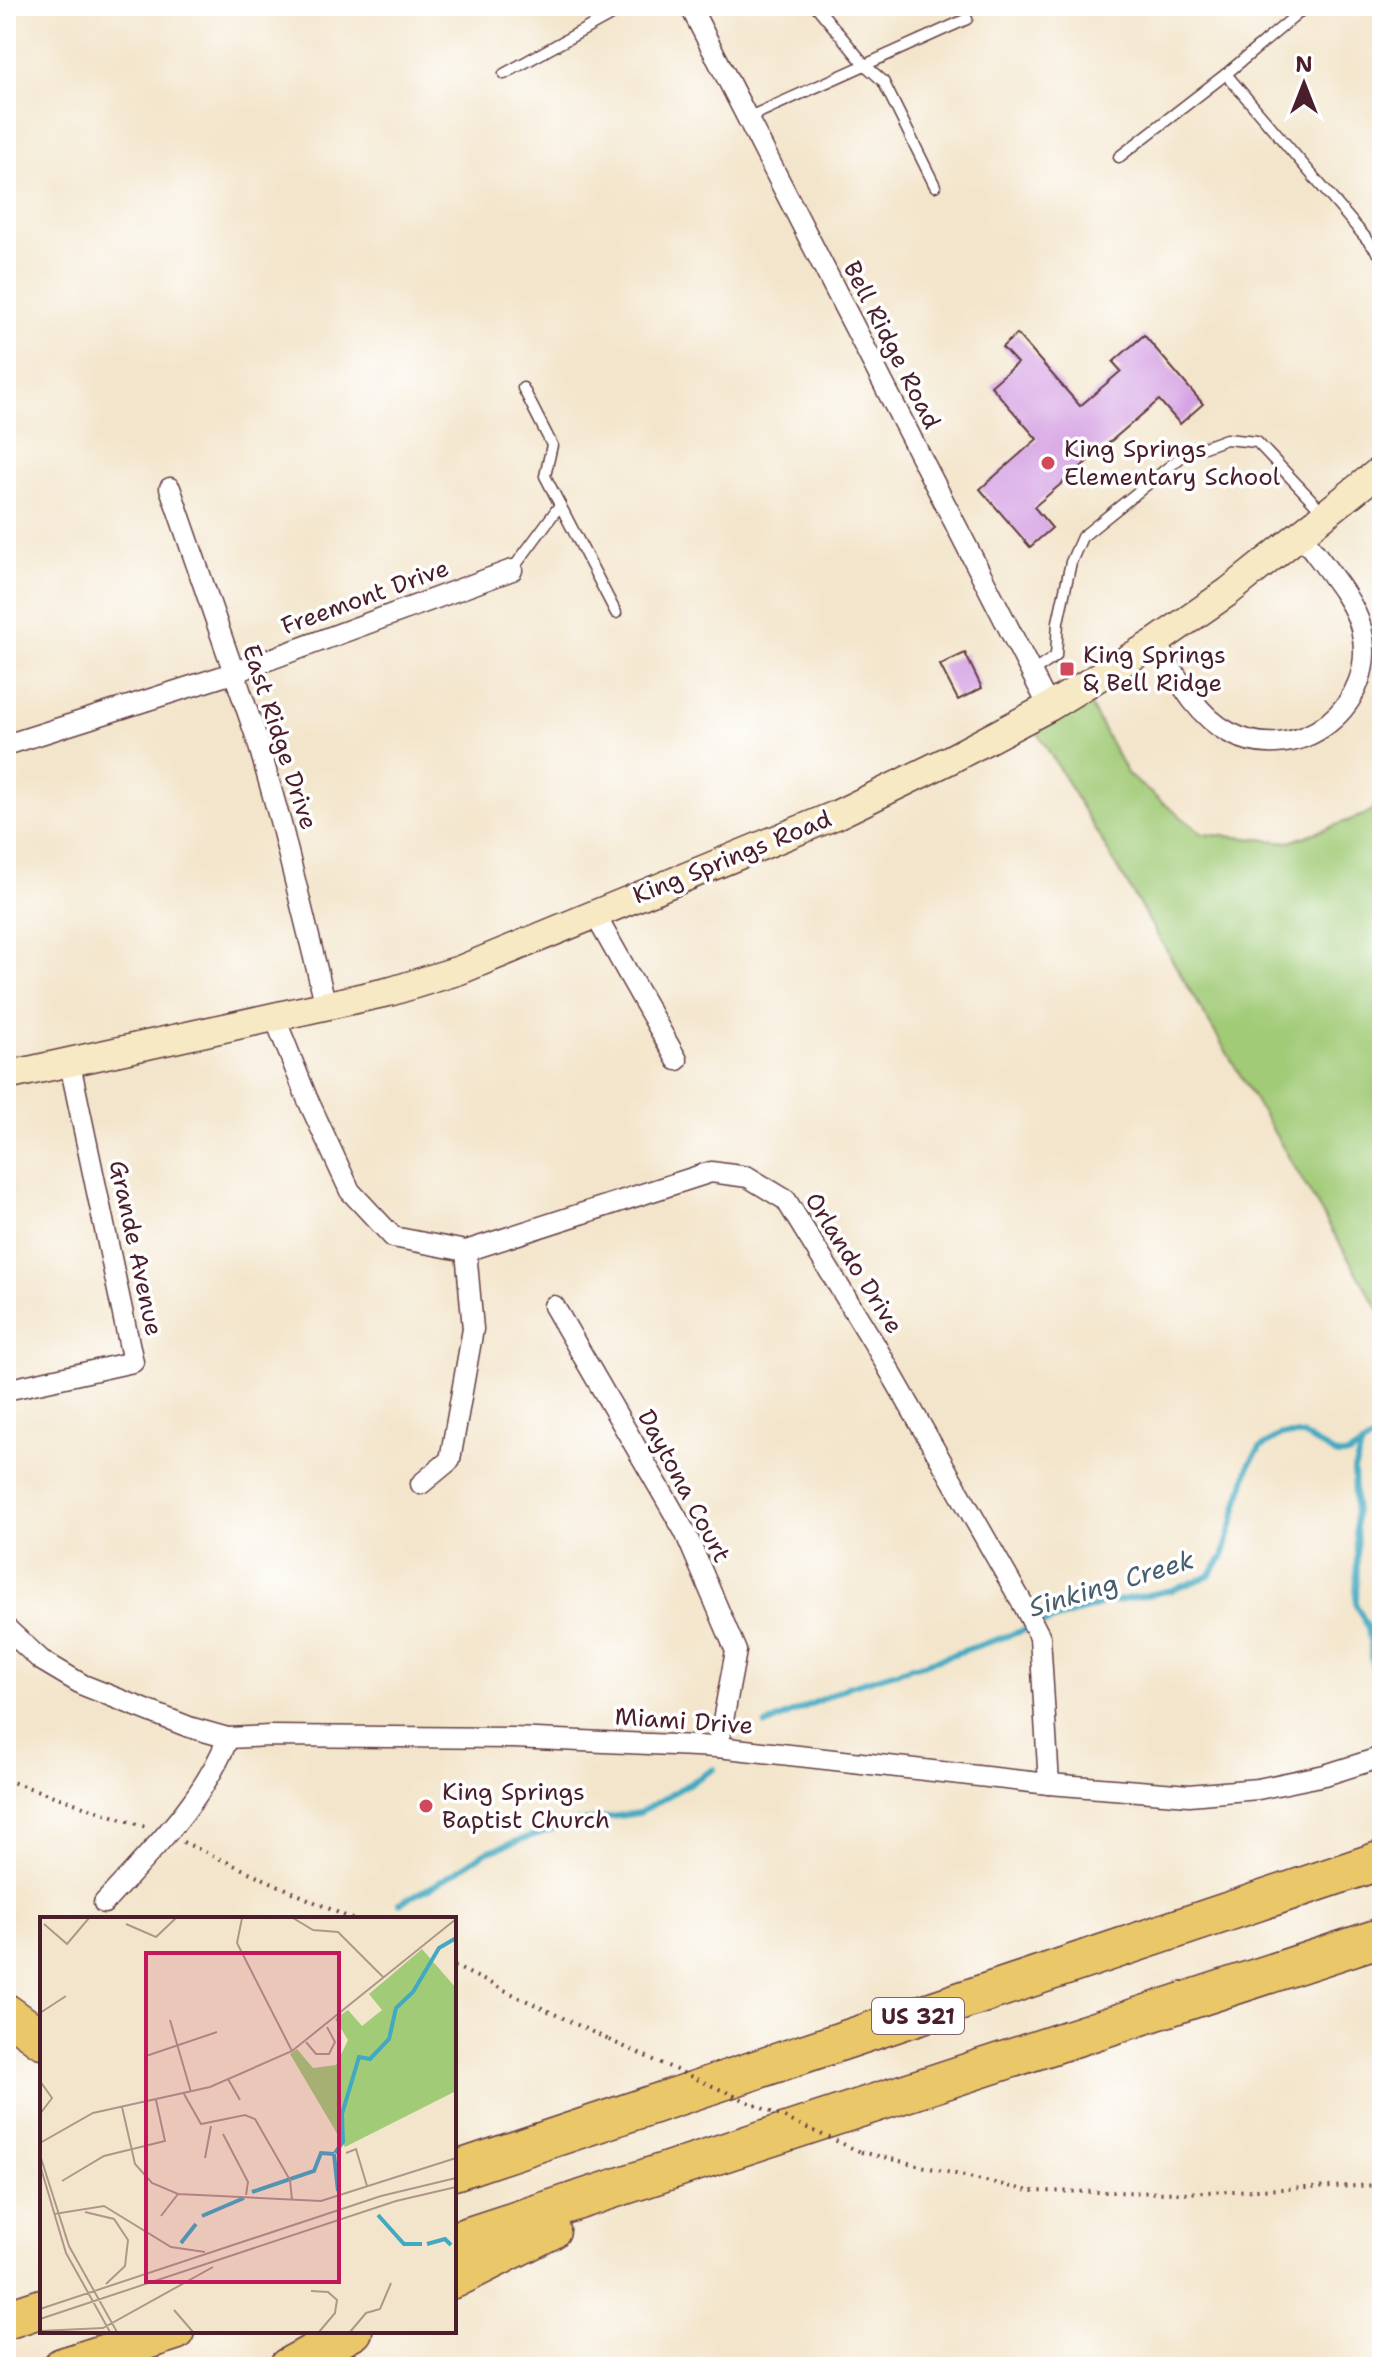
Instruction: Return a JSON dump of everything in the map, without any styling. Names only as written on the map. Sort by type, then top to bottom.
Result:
[{"type":"highway","name":"US 321","points":[[456,2170],[1382,1860]]},
{"type":"highway","points":[[456,2240],[1382,1937]]},
{"type":"highway","points":[[6,2013],[40,2038]]},
{"type":"highway","points":[[456,2153],[620,2116]]},
{"type":"highway","points":[[456,2278],[655,2177]]},
{"type":"highway","points":[[6,2320],[40,2309]]},
{"type":"highway","points":[[62,2367],[169,2333]]},
{"type":"highway","points":[[288,2367],[349,2333]]},
{"type":"street","name":"Bell Ridge Road","points":[[690,6],[1049,707]]},
{"type":"street","name":"King Springs Road","points":[[6,1076],[392,991],[460,970],[836,815],[1049,707],[1156,642],[1228,592],[1382,469]]},
{"type":"street","name":"East Ridge Drive","points":[[170,488],[257,739],[326,1006]]},
{"type":"street","points":[[1156,642],[1185,689],[1206,715],[1227,732],[1250,741],[1271,744],[1318,732],[1335,720],[1349,703],[1363,666],[1365,647],[1353,608],[1302,535]]},
{"type":"street","name":"Freemont Drive","points":[[6,745],[233,673],[512,570]]},
{"type":"street","points":[[594,913],[677,1060]]},
{"type":"street","name":"Orlando Drive","points":[[275,1018],[307,1098],[350,1191],[393,1237],[466,1251],[711,1172],[748,1177],[786,1200],[875,1345],[1040,1637],[1049,1784]]},
{"type":"street","name":"Grande Avenue","points":[[6,1390],[133,1362],[70,1064]]},
{"type":"street","points":[[421,1484],[450,1460],[473,1329],[466,1251]]},
{"type":"street","name":"Daytona Court","points":[[554,1306],[685,1532],[736,1651],[718,1747]]},
{"type":"street","name":"Miami Drive","points":[[6,1628],[41,1660],[83,1685],[189,1727],[228,1738],[513,1738],[718,1747],[1049,1784],[1189,1795],[1258,1789],[1325,1775],[1382,1757]]},
{"type":"street","points":[[104,1903],[205,1784],[228,1738]]},
{"type":"lane","points":[[504,74],[627,6]]},
{"type":"lane","points":[[816,6],[865,65],[883,81],[935,186]]},
{"type":"lane","points":[[1119,157],[1307,6]]},
{"type":"lane","points":[[747,118],[967,19]]},
{"type":"lane","points":[[1226,74],[1382,257]]},
{"type":"lane","points":[[523,388],[552,445],[545,476],[616,613]]},
{"type":"lane","points":[[1031,673],[1056,656],[1058,622],[1071,562],[1082,537],[1185,454],[1226,439],[1257,442],[1326,515]]},
{"type":"lane","points":[[512,570],[560,505]]},
{"type":"path","points":[[456,1967],[609,2040],[861,2152],[1029,2191],[1182,2193],[1382,2185]]},
{"type":"green space","points":[[1087,699],[1128,775],[1203,834],[1290,842],[1369,813],[1382,799],[1382,1315],[1035,728]]},
{"type":"building","name":"King Springs Elementary School","points":[[1017,334],[1080,406],[1121,371],[1113,362],[1144,335],[1203,404],[1180,424],[1159,400],[1034,507],[1052,528],[1030,547],[980,489],[1037,439],[991,386],[1017,363],[1002,347]]},
{"type":"building","points":[[965,653],[982,688],[958,700],[940,665]]},
{"type":"waterway","name":"Sinking Creek","points":[[766,1725],[850,1686],[1102,1604],[1172,1590],[1209,1576],[1223,1557],[1250,1463],[1260,1448],[1281,1435],[1303,1435],[1337,1455],[1348,1455],[1382,1433]]},
{"type":"waterway","points":[[1361,1448],[1354,1470],[1356,1605],[1368,1627],[1381,1720]]},
{"type":"waterway","name":"Sinking Creek","points":[[399,1903],[435,1885],[486,1852],[569,1823],[639,1813],[714,1769]]},
{"type":"place","name":"King Springs Elementary School","points":[[1048,463]]},
{"type":"place","name":"King Springs & Bell Ridge","points":[[1067,669]]},
{"type":"place","name":"King Springs Baptist Church","points":[[426,1806]]}]
